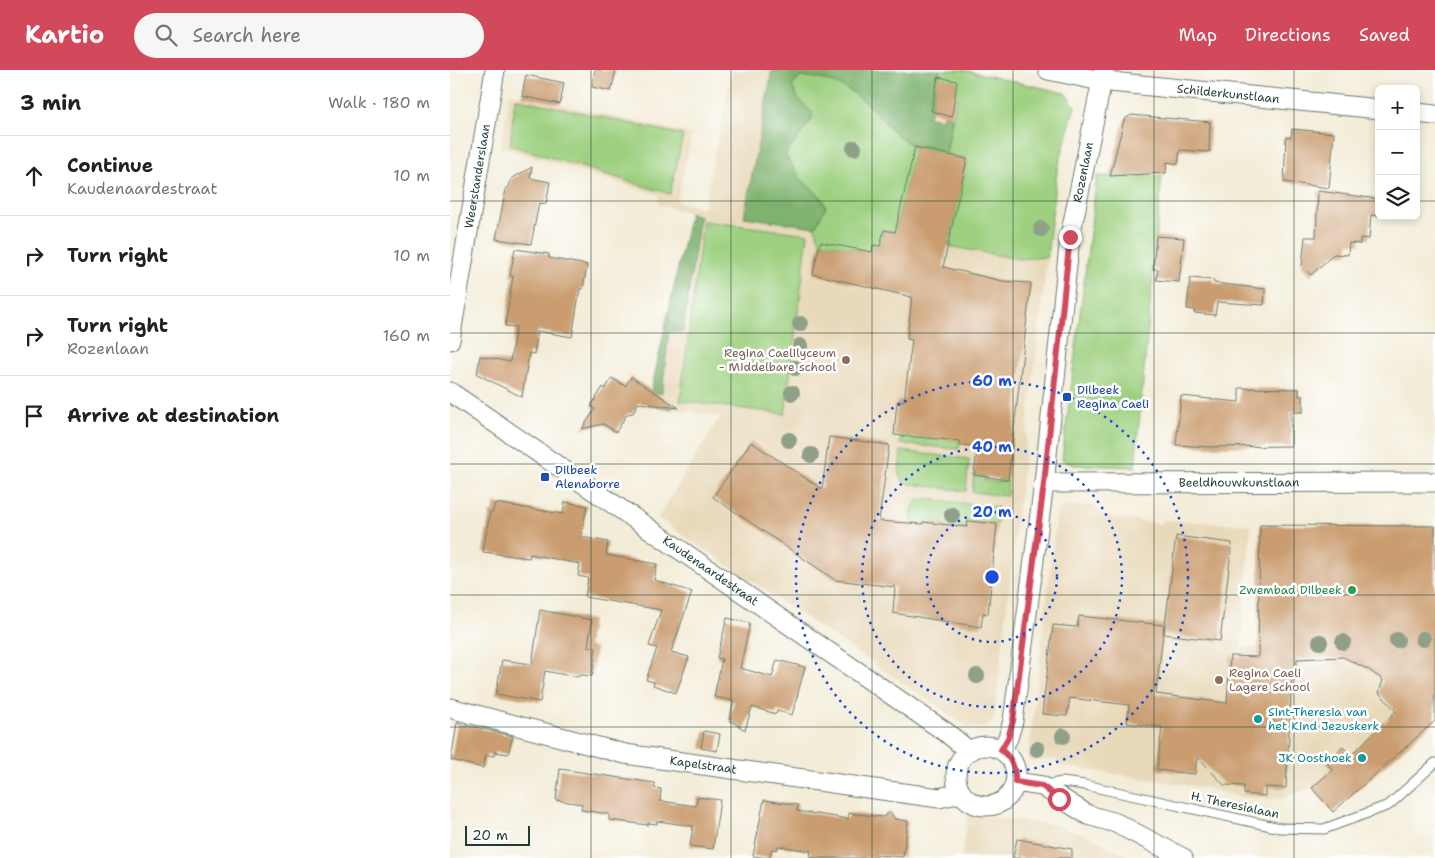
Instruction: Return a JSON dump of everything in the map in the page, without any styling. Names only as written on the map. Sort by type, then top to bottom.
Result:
[{"type":"street","name":"Weerstanderslaan","points":[[450,340],[495,70]]},
{"type":"street","name":"Schilderkunstlaan","points":[[1048,70],[1375,110]]},
{"type":"street","name":"Rozenlaan","points":[[1001,750],[1008,738],[1013,721],[1044,484],[1070,237],[1103,76]]},
{"type":"street","points":[[1420,113],[1435,115]]},
{"type":"street","name":"Kaudenaardestraat","points":[[450,392],[939,727],[969,751]]},
{"type":"street","name":"Beeldhouwkunstlaan","points":[[1044,484],[1435,482]]},
{"type":"street","name":"Kapelstraat","points":[[450,708],[625,754],[939,798],[961,793]]},
{"type":"street","points":[[985,746],[1001,750],[1014,766],[1015,782],[1006,797],[998,803],[988,805],[978,804],[961,793],[957,784],[958,766],[969,751],[985,746]]},
{"type":"street","points":[[1015,782],[1042,786],[1088,815],[1116,823],[1184,858]]},
{"type":"lane","name":"H. Theresialaan","points":[[1042,786],[1062,782],[1085,785],[1280,828],[1324,828],[1389,805],[1435,763]]},
{"type":"shaded area","name":"Regina Caelilyceum - Middelbare school","points":[[733,70],[964,70],[1065,93],[1075,106],[1057,171],[994,719],[988,727],[970,728],[965,725],[658,518],[720,417],[648,405],[690,213],[658,204],[659,195],[501,147],[510,93],[692,134],[677,201],[703,208]]},
{"type":"shaded area","name":"Regina Caeli Lagere School","points":[[1064,506],[1094,506],[1104,516],[1162,524],[1162,520],[1251,525],[1241,648],[1371,645],[1434,721],[1418,736],[1395,712],[1351,755],[1343,747],[1326,762],[1332,770],[1312,788],[1280,799],[1238,797],[1211,789],[1057,765],[1056,759],[1028,761],[1057,512]]},
{"type":"shaded area","points":[[968,814],[1055,825],[1088,836],[1132,858],[961,858]]},
{"type":"green space","points":[[772,70],[940,70],[929,117],[942,119],[943,115],[952,117],[946,154],[923,150],[910,144],[893,131],[867,103],[841,86],[822,79],[800,77],[792,86],[798,98],[812,112],[812,119],[785,155],[802,181],[821,197],[826,207],[815,227],[744,217]]},
{"type":"green space","points":[[940,70],[964,70],[1065,93],[1075,106],[1057,171],[1047,257],[1018,259],[948,246],[967,159],[946,154],[957,97],[954,96],[957,82],[938,77]]},
{"type":"green space","points":[[800,77],[819,77],[848,88],[875,111],[889,128],[915,147],[895,232],[884,230],[880,246],[873,245],[872,252],[820,242],[815,227],[826,206],[821,197],[799,177],[785,155],[812,112],[798,98],[792,86]]},
{"type":"green space","points":[[515,98],[683,135],[670,194],[510,145]]},
{"type":"green space","points":[[1097,176],[1162,176],[1135,467],[1074,465],[1062,460]]},
{"type":"green space","points":[[690,213],[700,216],[683,332],[669,331],[662,393],[654,393],[672,409],[648,405]]},
{"type":"green space","points":[[703,221],[808,234],[785,414],[680,401]]},
{"type":"green space","points":[[902,426],[960,437],[959,449],[900,444]]},
{"type":"green space","points":[[901,451],[969,459],[966,491],[904,483],[899,474]]},
{"type":"green space","points":[[974,475],[985,477],[985,481],[998,482],[999,479],[1008,480],[1007,496],[972,492]]},
{"type":"green space","points":[[928,499],[998,507],[997,524],[968,521],[967,527],[924,522],[920,551],[913,532],[912,511],[918,500]]},
{"type":"building","points":[[595,70],[616,70],[611,91],[592,87]]},
{"type":"building","points":[[526,75],[564,83],[560,104],[522,96]]},
{"type":"building","points":[[938,77],[957,81],[952,117],[931,111]]},
{"type":"building","points":[[1131,115],[1210,122],[1209,152],[1180,150],[1178,164],[1167,162],[1166,173],[1110,176],[1124,120]]},
{"type":"building","points":[[1292,129],[1334,133],[1329,188],[1284,182],[1286,137],[1291,137]]},
{"type":"building","points":[[915,147],[967,159],[943,267],[1002,281],[1031,283],[1008,480],[974,475],[977,450],[973,449],[974,446],[960,445],[960,441],[894,435],[897,401],[904,401],[912,340],[907,339],[912,297],[813,274],[820,242],[872,252],[873,245],[880,246],[884,230],[895,232]]},
{"type":"building","points":[[532,167],[530,178],[550,182],[546,204],[539,203],[531,244],[496,239],[506,189],[509,187],[511,179]]},
{"type":"building","points":[[1318,191],[1375,198],[1375,216],[1371,215],[1369,239],[1360,238],[1360,244],[1349,243],[1348,255],[1334,254],[1311,275],[1302,266],[1305,237],[1316,237]]},
{"type":"building","points":[[1156,236],[1184,238],[1179,282],[1156,280],[1158,269],[1153,269]]},
{"type":"building","points":[[515,249],[549,254],[549,258],[587,265],[583,289],[580,288],[572,337],[538,331],[534,354],[529,353],[522,397],[477,374],[480,356],[510,362],[516,327],[505,326]]},
{"type":"building","points":[[1190,278],[1214,280],[1214,283],[1265,289],[1264,305],[1217,302],[1215,315],[1194,313],[1195,310],[1187,309]]},
{"type":"building","points":[[631,377],[679,408],[638,403],[633,413],[627,414],[616,432],[603,424],[582,429],[595,409],[591,406],[603,387],[605,389],[612,378],[625,386]]},
{"type":"building","points":[[1239,388],[1299,389],[1299,396],[1303,396],[1303,412],[1291,412],[1291,446],[1209,447],[1176,445],[1181,396],[1239,402]]},
{"type":"building","points":[[829,437],[889,445],[879,521],[923,524],[923,522],[967,527],[968,521],[997,524],[988,614],[983,613],[981,627],[893,613],[895,587],[835,580],[713,497],[751,442],[822,489]]},
{"type":"building","points":[[565,502],[587,506],[581,537],[608,542],[606,555],[657,564],[654,580],[692,592],[671,652],[689,657],[676,693],[653,685],[654,682],[646,680],[657,648],[649,646],[661,610],[585,597],[588,578],[578,576],[580,564],[530,554],[529,558],[483,552],[490,512],[493,512],[495,503],[563,514]]},
{"type":"building","points":[[1260,525],[1435,526],[1435,721],[1333,812],[1312,788],[1332,770],[1326,762],[1343,747],[1351,755],[1396,711],[1379,693],[1383,680],[1369,670],[1343,657],[1297,659],[1296,679],[1292,678],[1286,788],[1265,787],[1265,796],[1244,794],[1244,786],[1224,785],[1197,756],[1195,774],[1157,770],[1162,727],[1127,723],[1129,705],[1070,698],[1067,716],[1042,714],[1053,625],[1077,627],[1079,616],[1164,625],[1156,694],[1227,703],[1230,656],[1258,657]]},
{"type":"building","points":[[1176,536],[1232,543],[1220,641],[1164,634]]},
{"type":"building","points":[[540,610],[592,620],[588,646],[596,648],[592,676],[582,675],[576,677],[545,671],[540,702],[496,694],[502,660],[532,664]]},
{"type":"building","points":[[727,618],[750,623],[740,668],[772,677],[777,660],[805,667],[792,715],[777,711],[776,714],[752,707],[745,730],[729,720],[734,701],[714,697],[722,659],[717,658]]},
{"type":"building","points":[[457,723],[513,736],[508,754],[495,752],[494,756],[486,755],[483,768],[451,760]]},
{"type":"building","points":[[704,731],[720,734],[717,751],[701,748]]},
{"type":"building","points":[[560,769],[655,783],[654,788],[661,789],[660,801],[696,806],[697,797],[720,800],[713,849],[690,846],[693,826],[657,821],[657,824],[648,823],[648,825],[609,820],[609,814],[581,810],[582,804],[556,800]]},
{"type":"building","points":[[764,800],[798,805],[797,811],[848,819],[849,813],[883,817],[890,812],[895,819],[908,821],[903,857],[877,855],[876,858],[810,858],[811,851],[778,846],[777,850],[772,849],[770,858],[753,856]]},
{"type":"building","points":[[1017,839],[1072,849],[1072,858],[1013,858]]},
{"type":"place","name":"Regina Caelilyceum - Middelbare school","points":[[846,360]]},
{"type":"place","name":"Dilbeek Regina Caeli","points":[[1067,397]]},
{"type":"place","name":"Dilbeek Alenaborre","points":[[545,477]]},
{"type":"place","name":"Zwembad Dilbeek","points":[[1352,590]]},
{"type":"place","name":"Regina Caeli Lagere School","points":[[1219,680]]},
{"type":"place","name":"Sint-Theresia van het Kind Jezuskerk","points":[[1258,719]]},
{"type":"place","name":"JK Oosthoek","points":[[1362,758]]},
{"type":"route","points":[[1059,799],[1042,786],[1015,782],[1016,773],[1011,759],[1001,750],[1008,738],[1013,721],[1044,484],[1070,237]]}]
